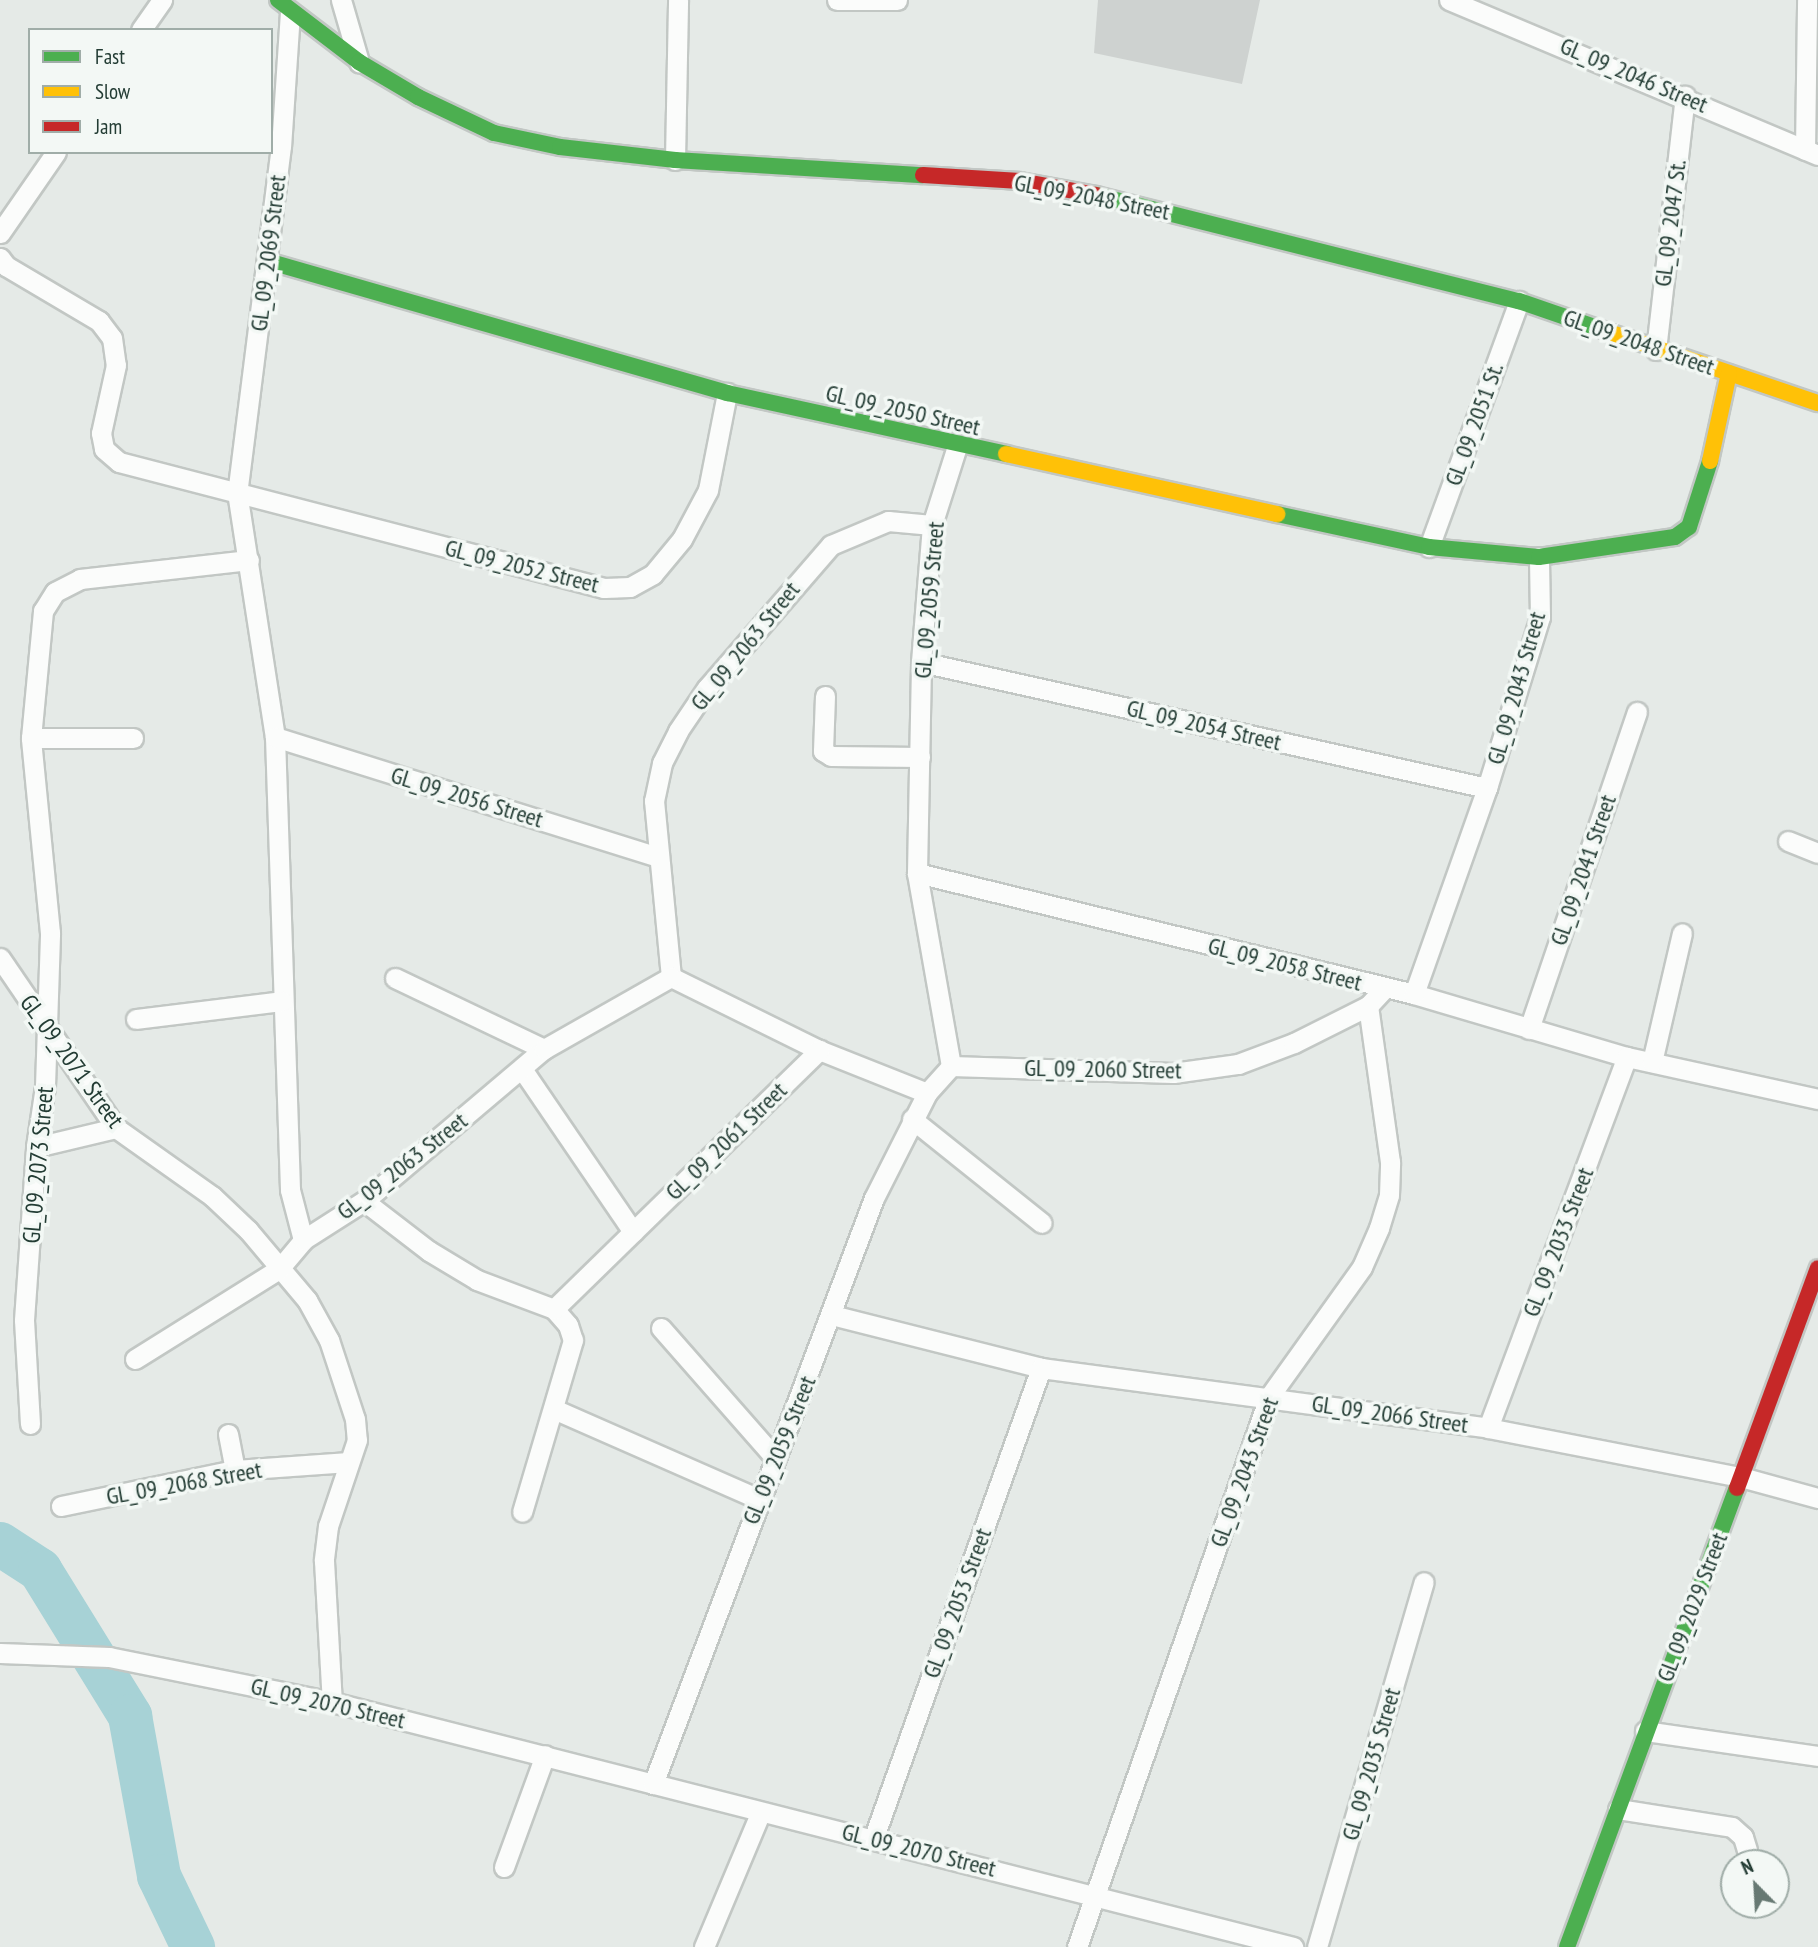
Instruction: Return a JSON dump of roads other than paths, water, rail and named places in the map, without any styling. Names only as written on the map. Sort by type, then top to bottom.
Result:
[{"type":"street","points":[[142,28],[162,0]]},
{"type":"street","points":[[341,0],[359,62]]},
{"type":"street","points":[[675,160],[678,0]]},
{"type":"street","points":[[837,0],[897,0]]},
{"type":"street","name":"GL_09_2046 Street","points":[[1449,0],[1685,96],[1811,152]]},
{"type":"street","points":[[1807,0],[1811,152]]},
{"type":"street","name":"GL_09_2048 Street","points":[[284,6],[359,62],[418,97],[494,133],[561,148],[675,160],[1020,181],[1148,207],[1519,301],[1656,350],[1818,403]]},
{"type":"street","name":"GL_09_2069 Street","points":[[284,6],[268,261],[237,492],[275,737],[283,894],[282,1001],[290,1190],[303,1240]]},
{"type":"street","name":"GL_09_2047 St.","points":[[1656,350],[1685,96]]},
{"type":"street","points":[[0,233],[55,154]]},
{"type":"street","name":"GL_09_2052 Street","points":[[0,258],[6,266],[99,321],[111,338],[116,365],[101,433],[104,449],[119,462],[604,588],[629,587],[653,575],[667,557],[708,490],[727,393]]},
{"type":"street","name":"GL_09_2050 Street","points":[[268,261],[727,393],[957,446],[1429,547],[1539,557]]},
{"type":"street","name":"GL_09_2051 St.","points":[[1429,547],[1519,301]]},
{"type":"street","points":[[1539,557],[1675,537],[1689,527],[1704,491],[1729,373]]},
{"type":"street","name":"GL_09_2059 Street","points":[[653,1784],[758,1499],[832,1315],[874,1198],[927,1093],[951,1066],[917,873],[921,662],[932,525],[957,446]]},
{"type":"street","name":"GL_09_2063 Street","points":[[135,1359],[279,1269],[303,1240],[364,1201],[544,1049],[671,977],[654,801],[662,763],[707,688],[831,545],[888,521],[932,525]]},
{"type":"street","name":"GL_09_2043 Street","points":[[1415,994],[1487,788],[1540,617],[1539,557]]},
{"type":"street","name":"GL_09_2073 Street","points":[[30,1424],[24,1320],[36,1147],[46,1086],[50,933],[31,738],[43,611],[55,592],[80,579],[249,559]]},
{"type":"street","name":"GL_09_2054 Street","points":[[921,662],[1487,788]]},
{"type":"street","points":[[825,696],[823,751],[831,755],[920,757]]},
{"type":"street","name":"GL_09_2041 Street","points":[[1529,1029],[1637,712]]},
{"type":"street","name":"GL_09_2056 Street","points":[[275,737],[659,857]]},
{"type":"street","points":[[31,738],[133,738]]},
{"type":"street","points":[[1788,841],[1818,853]]},
{"type":"street","name":"GL_09_2058 Street","points":[[917,873],[1415,994],[1627,1057],[1818,1099]]},
{"type":"street","points":[[1652,1062],[1682,933]]},
{"type":"street","name":"GL_09_2071 Street","points":[[0,958],[116,1128],[212,1196],[307,1300],[329,1340],[355,1419],[357,1440],[328,1525],[324,1561],[332,1702]]},
{"type":"street","points":[[671,977],[819,1050],[927,1093]]},
{"type":"street","points":[[396,978],[544,1049]]},
{"type":"street","points":[[1368,1006],[1385,988]]},
{"type":"street","points":[[136,1018],[282,1001]]},
{"type":"street","name":"GL_09_2043 Street","points":[[1077,1947],[1269,1397],[1363,1267],[1389,1195],[1390,1163],[1368,1006]]},
{"type":"street","name":"GL_09_2060 Street","points":[[951,1066],[1173,1073],[1212,1068],[1238,1064],[1294,1043],[1368,1006]]},
{"type":"street","name":"GL_09_2061 Street","points":[[554,1309],[819,1050]]},
{"type":"street","name":"GL_09_2033 Street","points":[[1488,1428],[1627,1057]]},
{"type":"street","points":[[522,1069],[633,1232]]},
{"type":"street","points":[[912,1119],[1042,1223]]},
{"type":"street","points":[[36,1147],[116,1128]]},
{"type":"street","points":[[364,1201],[429,1251],[477,1280],[554,1309],[573,1340],[556,1410],[522,1512]]},
{"type":"street","name":"GL_09_2029 Street","points":[[1567,1947],[1818,1268]]},
{"type":"street","name":"GL_09_2066 Street","points":[[832,1315],[1041,1368],[1488,1428],[1741,1477],[1818,1498]]},
{"type":"street","points":[[662,1328],[776,1459]]},
{"type":"street","name":"GL_09_2053 Street","points":[[874,1837],[1041,1368]]},
{"type":"street","points":[[556,1410],[758,1499]]},
{"type":"street","points":[[228,1434],[235,1470]]},
{"type":"street","name":"GL_09_2068 Street","points":[[61,1506],[235,1470],[349,1462]]},
{"type":"street","name":"GL_09_2035 Street","points":[[1317,1947],[1424,1582]]},
{"type":"street","name":"GL_09_2070 Street","points":[[0,1653],[110,1657],[332,1702],[545,1755],[760,1814],[874,1837],[1096,1893],[1293,1947]]},
{"type":"street","points":[[1645,1731],[1818,1756]]},
{"type":"street","points":[[504,1867],[545,1755]]},
{"type":"street","points":[[1618,1809],[1732,1828],[1743,1837],[1747,1849]]},
{"type":"street","points":[[704,1947],[760,1814]]},
{"type":"waterway","points":[[0,1544],[40,1570],[130,1716],[159,1876],[193,1947]]}]
